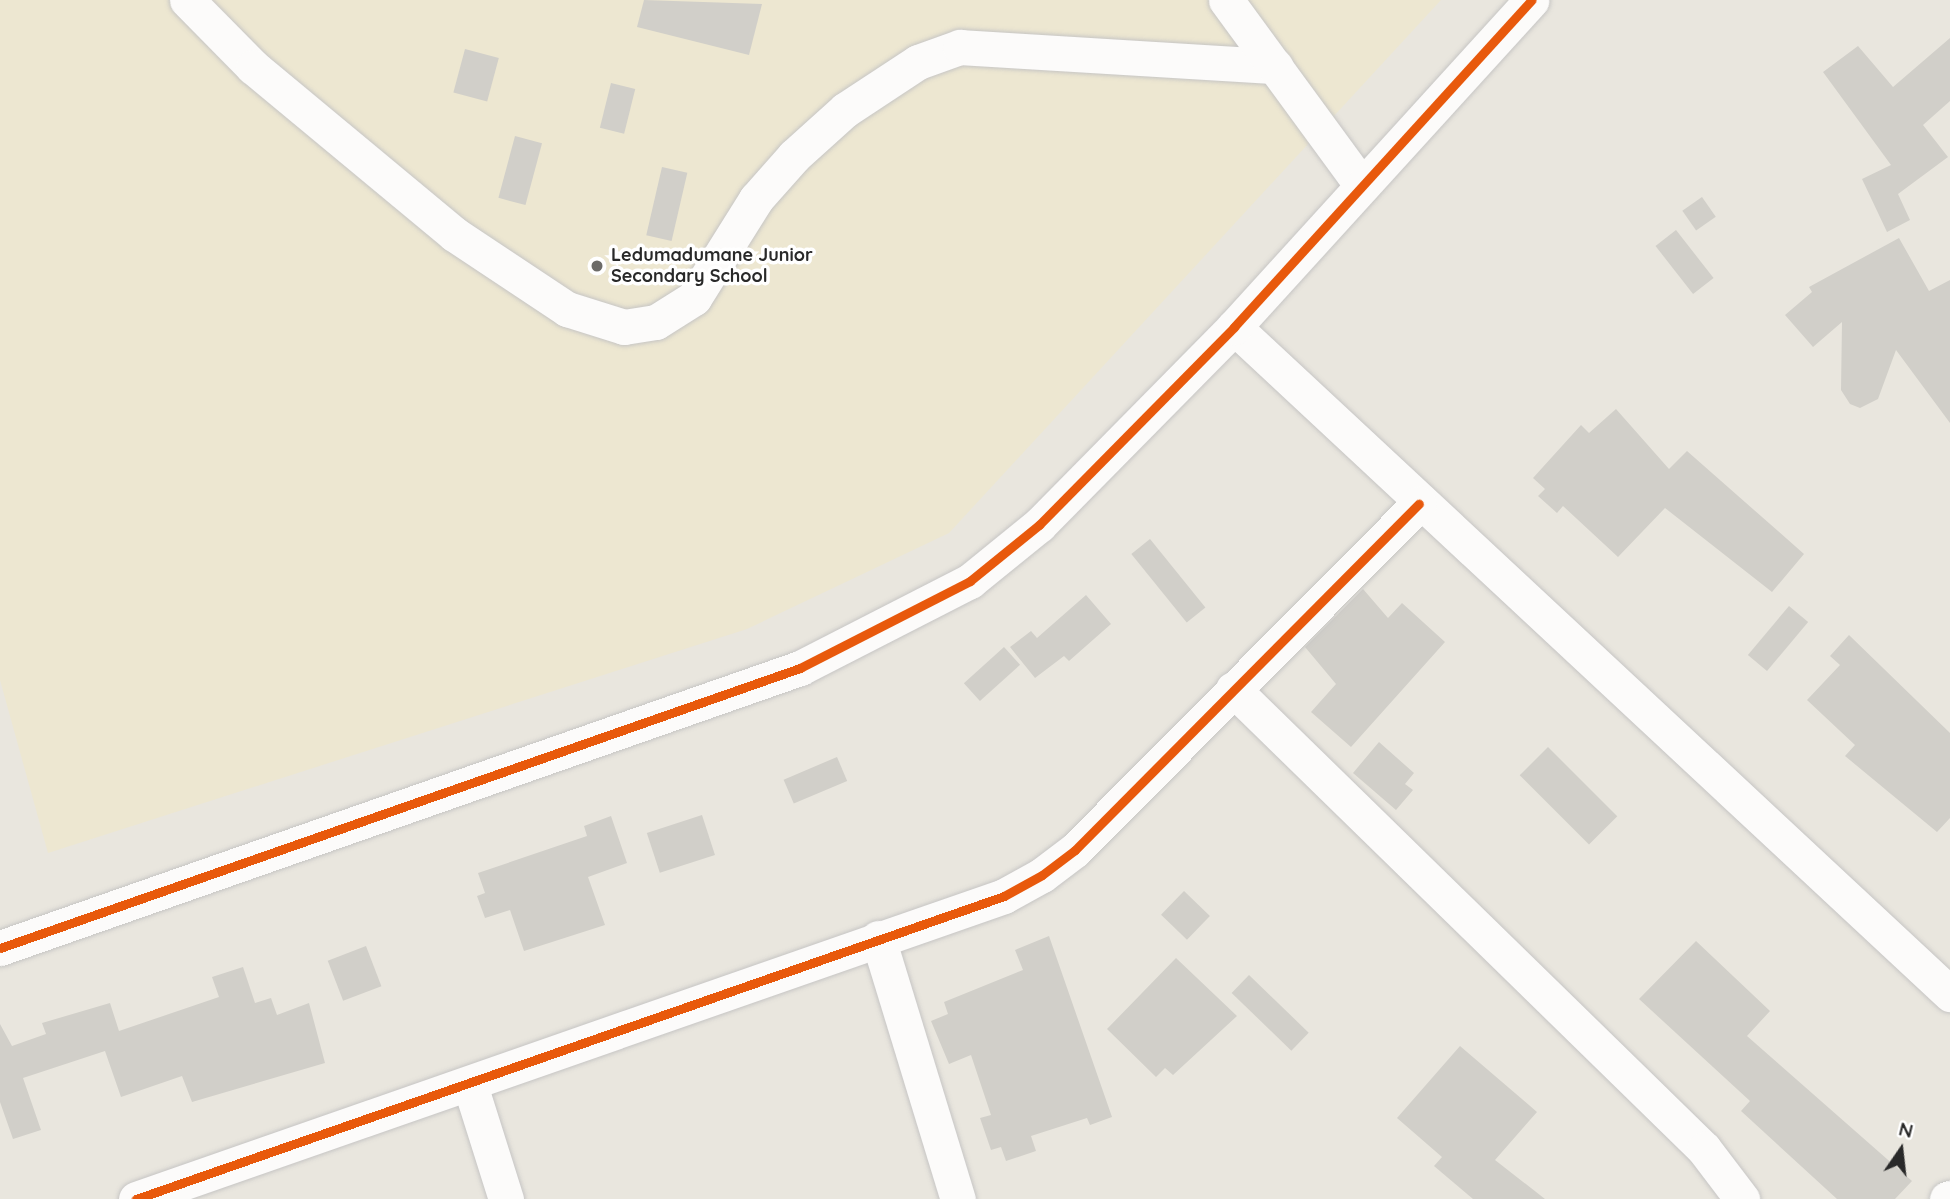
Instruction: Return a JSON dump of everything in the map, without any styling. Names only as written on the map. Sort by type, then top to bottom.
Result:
[{"type":"street","points":[[187,0],[253,67],[454,234],[567,309],[624,327],[656,322],[694,298],[756,199],[794,156],[845,110],[918,62],[960,47],[1275,66]]},
{"type":"street","points":[[1226,0],[1362,187]]},
{"type":"street","points":[[0,947],[800,668],[906,618],[970,581],[1039,525],[1234,327],[1532,0]]},
{"type":"street","points":[[1234,327],[1419,504],[1950,994]]},
{"type":"street","points":[[136,1199],[470,1085],[878,938],[1004,896],[1042,876],[1075,850],[1419,504]]},
{"type":"street","points":[[1233,689],[1704,1149],[1742,1199]]},
{"type":"street","points":[[878,938],[958,1199]]},
{"type":"street","points":[[470,1085],[506,1199]]},
{"type":"shaded area","name":"Ledumadumane Junior Secondary School","points":[[0,0],[1441,0],[949,533],[747,629],[48,853],[0,680]]},
{"type":"building","points":[[644,0],[762,4],[749,55],[637,27]]},
{"type":"building","points":[[1950,38],[1950,101],[1923,125],[1948,157],[1898,194],[1910,220],[1887,232],[1862,179],[1891,165],[1823,72],[1858,46],[1893,87]]},
{"type":"building","points":[[465,49],[499,58],[487,102],[453,92]]},
{"type":"building","points":[[611,83],[635,89],[624,134],[600,128]]},
{"type":"building","points":[[515,136],[542,143],[525,205],[498,198]]},
{"type":"building","points":[[662,167],[687,173],[672,241],[646,235]]},
{"type":"building","points":[[1702,197],[1716,217],[1696,230],[1682,211]]},
{"type":"building","points":[[1676,230],[1714,278],[1693,294],[1656,246]]},
{"type":"building","points":[[1899,238],[1929,291],[1950,280],[1950,423],[1896,350],[1878,399],[1860,408],[1850,404],[1841,390],[1842,322],[1813,347],[1785,315],[1812,292],[1809,287]]},
{"type":"building","points":[[1616,409],[1669,469],[1687,451],[1804,554],[1772,592],[1665,508],[1618,557],[1563,506],[1557,513],[1538,496],[1545,489],[1533,478],[1581,425],[1589,433]]},
{"type":"building","points":[[1150,539],[1205,607],[1187,622],[1131,554]]},
{"type":"building","points":[[1363,589],[1388,618],[1402,603],[1445,642],[1351,747],[1311,712],[1336,684],[1305,647]]},
{"type":"building","points":[[1086,595],[1111,624],[1069,661],[1064,656],[1035,678],[1010,647],[1031,631],[1037,638]]},
{"type":"building","points":[[1789,606],[1808,622],[1767,671],[1748,655]]},
{"type":"building","points":[[1849,635],[1950,733],[1950,818],[1937,832],[1845,756],[1855,745],[1807,700],[1840,665],[1830,656]]},
{"type":"building","points":[[1004,647],[1020,665],[980,701],[964,683]]},
{"type":"building","points":[[1379,742],[1414,773],[1405,784],[1413,790],[1396,810],[1353,773]]},
{"type":"building","points":[[1548,747],[1617,816],[1589,845],[1520,775]]},
{"type":"building","points":[[837,757],[847,781],[794,804],[784,780]]},
{"type":"building","points":[[702,815],[715,855],[660,873],[647,833]]},
{"type":"building","points":[[611,816],[627,863],[588,877],[605,925],[524,951],[510,910],[485,918],[477,896],[485,893],[478,873],[587,836],[584,826]]},
{"type":"building","points":[[1184,891],[1210,916],[1187,940],[1161,915]]},
{"type":"building","points":[[1049,936],[1112,1117],[1090,1125],[1087,1118],[1031,1136],[1036,1151],[1006,1161],[1001,1147],[991,1150],[980,1118],[991,1115],[971,1055],[949,1064],[931,1021],[948,1014],[944,1002],[1023,970],[1015,950]]},
{"type":"building","points":[[1696,941],[1770,1011],[1747,1036],[1912,1181],[1895,1199],[1837,1199],[1741,1111],[1750,1101],[1639,999]]},
{"type":"building","points":[[366,946],[381,986],[343,1001],[328,961]]},
{"type":"building","points":[[1176,958],[1237,1016],[1173,1075],[1165,1068],[1156,1077],[1107,1029]]},
{"type":"building","points":[[243,967],[255,1003],[271,998],[277,1015],[309,1003],[325,1063],[192,1102],[182,1076],[121,1097],[105,1051],[23,1078],[41,1130],[13,1139],[0,1102],[0,1024],[12,1046],[46,1034],[42,1023],[110,1003],[119,1031],[219,997],[212,977]]},
{"type":"building","points":[[1249,975],[1309,1033],[1291,1051],[1232,993]]},
{"type":"building","points":[[1460,1046],[1537,1112],[1495,1160],[1545,1199],[1473,1199],[1434,1166],[1442,1157],[1397,1118]]},
{"type":"cycle path","points":[[0,948],[800,668],[970,581],[1039,525],[1234,327],[1532,0]]},
{"type":"cycle path","points":[[136,1199],[1004,896],[1042,875],[1075,850],[1419,504]]},
{"type":"place","name":"Ledumadumane Junior Secondary School","points":[[597,266]]}]
